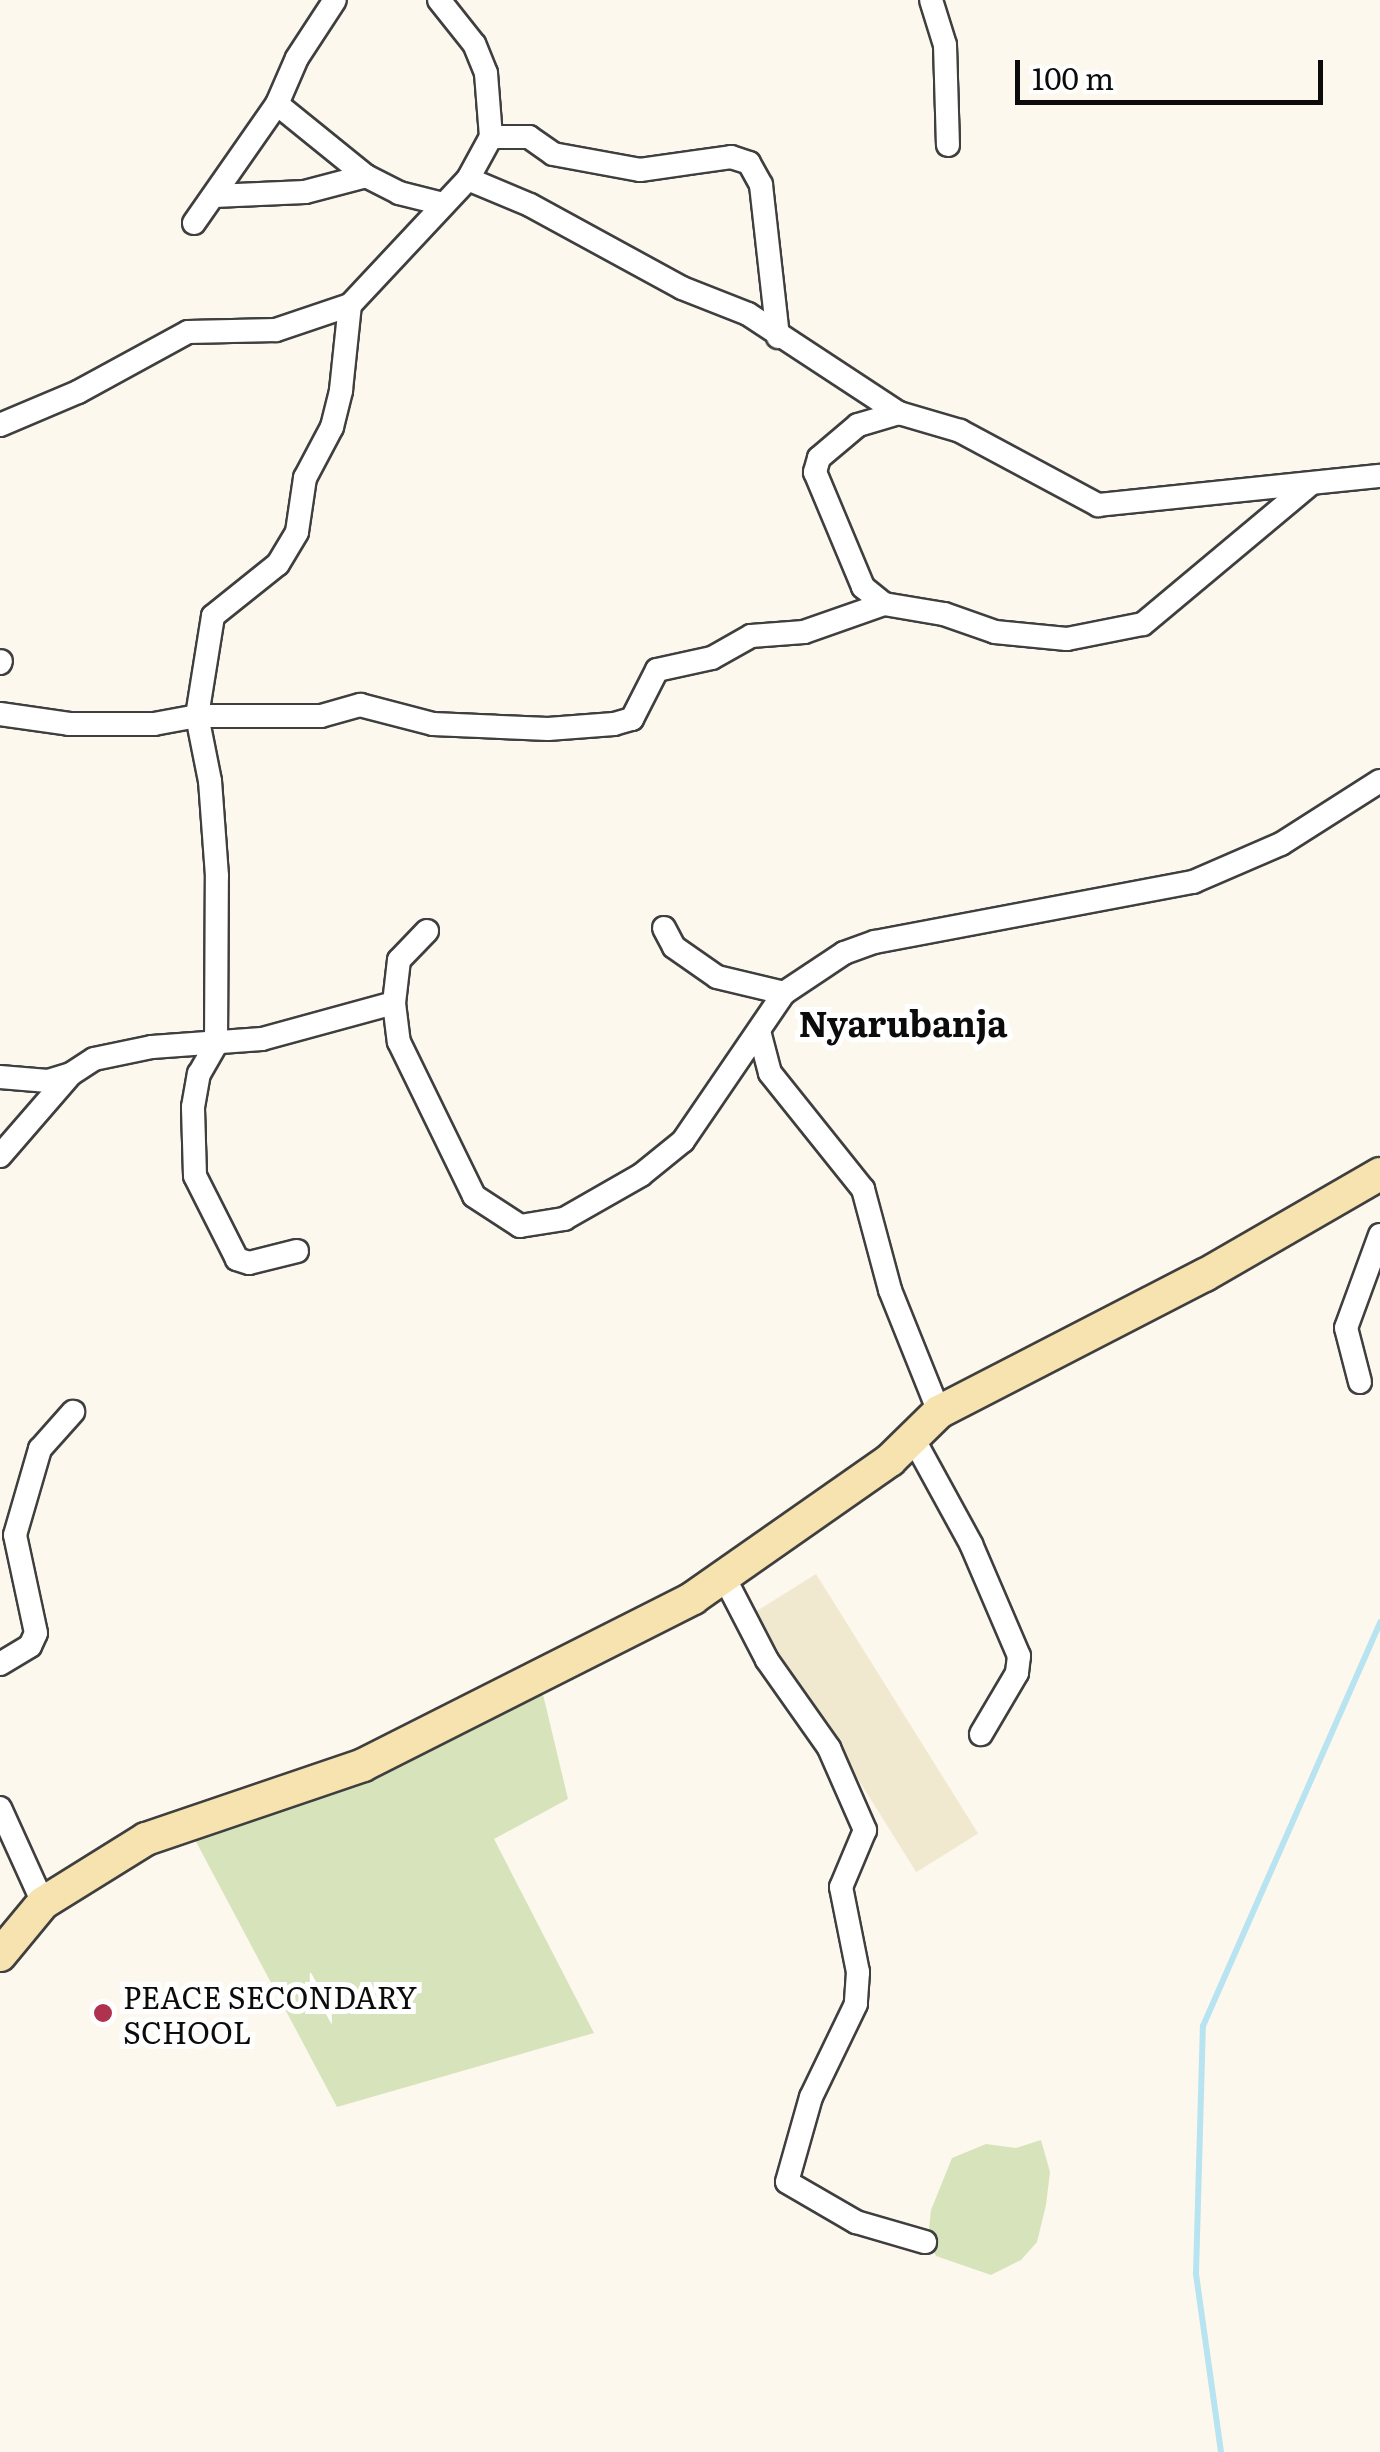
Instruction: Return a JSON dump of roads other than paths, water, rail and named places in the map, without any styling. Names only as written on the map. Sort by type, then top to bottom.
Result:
[{"type":"street","points":[[194,223],[278,104],[297,58],[335,0]]},
{"type":"street","points":[[0,424],[78,392],[188,332],[276,330],[350,305],[468,179],[491,137],[486,73],[474,44],[439,0]]},
{"type":"street","points":[[931,0],[945,45],[948,145]]},
{"type":"street","points":[[278,104],[366,176],[399,194],[444,204]]},
{"type":"street","points":[[491,137],[528,137],[553,154],[640,170],[731,157],[749,163],[761,186],[778,336]]},
{"type":"street","points":[[214,196],[306,192],[366,176]]},
{"type":"street","points":[[468,179],[530,204],[682,288],[727,303],[899,413],[960,430],[1098,505],[1380,476]]},
{"type":"street","points":[[297,1251],[249,1263],[237,1259],[199,1192],[193,1107],[199,1074],[216,1045],[216,823],[196,716],[213,616],[278,564],[297,532],[305,478],[332,427],[342,390],[350,305]]},
{"type":"street","points":[[899,413],[858,425],[819,458],[815,472],[863,587],[884,604],[1030,638],[1103,636],[1143,624],[1172,604],[1309,485]]},
{"type":"street","points":[[0,714],[68,724],[154,724],[196,716],[321,716],[360,705],[433,724],[548,729],[626,722],[657,670],[712,658],[752,636],[804,632],[884,604]]},
{"type":"street","points":[[427,931],[400,960],[394,1003],[415,1083],[474,1196],[520,1226],[554,1223],[640,1176],[682,1141],[784,993],[844,953],[875,942],[1144,896],[1208,877],[1281,844],[1380,781]]},
{"type":"street","points":[[664,928],[674,947],[717,977],[784,993]]},
{"type":"street","points":[[0,1076],[48,1082],[122,1051],[216,1045],[298,1031],[394,1003]]},
{"type":"street","points":[[759,1031],[770,1073],[863,1189],[890,1290],[938,1412]]},
{"type":"street","points":[[0,1156],[72,1074]]},
{"type":"street","points":[[0,1955],[43,1902],[146,1838],[364,1764],[623,1636],[724,1575],[913,1438],[938,1412],[1205,1276],[1380,1174]]},
{"type":"street","points":[[1360,1382],[1346,1328],[1380,1235]]},
{"type":"street","points":[[0,1664],[30,1646],[36,1633],[15,1535],[40,1449],[73,1412]]},
{"type":"street","points":[[913,1438],[970,1544],[1018,1656],[1012,1684],[981,1734]]},
{"type":"street","points":[[724,1575],[768,1660],[829,1748],[865,1830],[841,1887],[858,1972],[856,2004],[810,2097],[787,2182],[856,2222],[925,2242]]},
{"type":"street","points":[[0,1808],[43,1902]]},
{"type":"waterway","points":[[1221,2452],[1196,2273],[1203,2026],[1380,1622]]},
{"type":"place","name":"PEACE SECONDARY SCHOOL","points":[[103,2013]]},
{"type":"district","name":"Nyarubanja","points":[[903,1022]]}]
